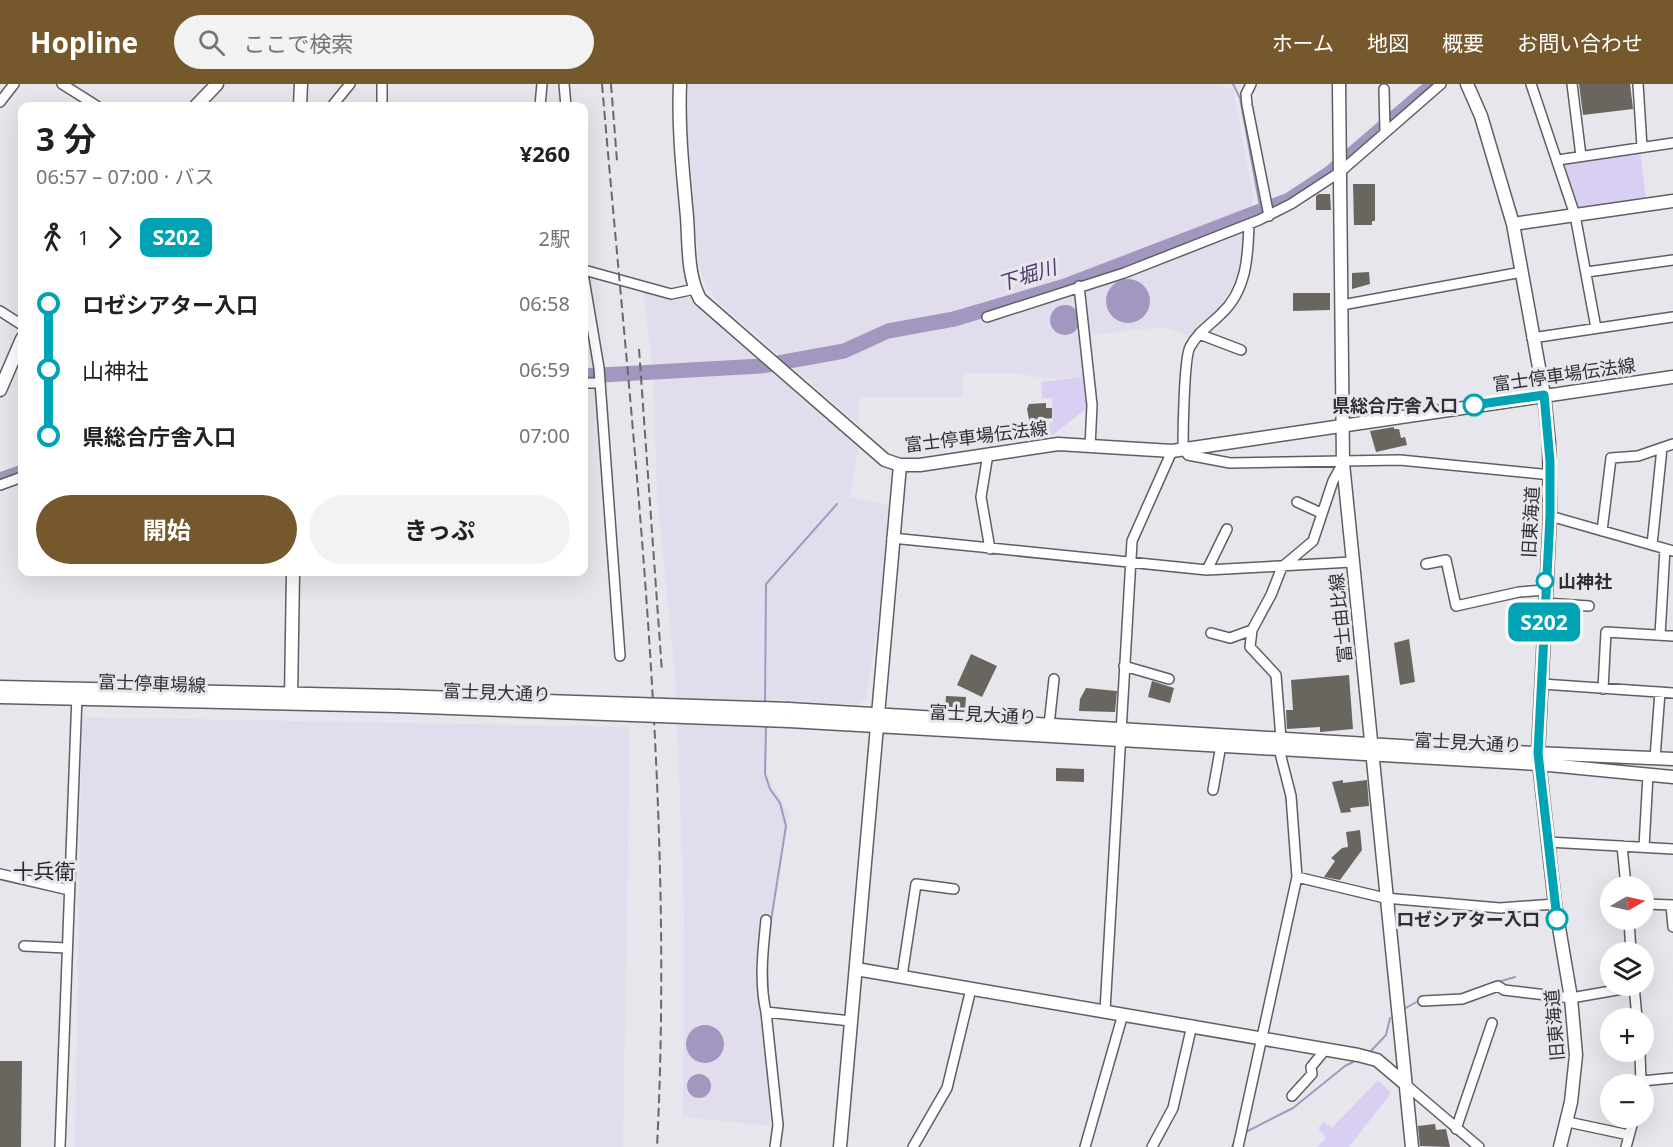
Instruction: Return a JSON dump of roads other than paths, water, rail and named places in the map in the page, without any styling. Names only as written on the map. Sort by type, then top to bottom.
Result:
[{"type":"street","points":[[0,101],[14,84]]},
{"type":"street","points":[[62,84],[77,88],[90,102]]},
{"type":"street","points":[[200,102],[217,84]]},
{"type":"street","points":[[300,102],[301,84]]},
{"type":"street","points":[[335,102],[350,84]]},
{"type":"street","points":[[382,84],[382,102]]},
{"type":"street","points":[[540,102],[542,84]]},
{"type":"street","points":[[564,84],[566,102]]},
{"type":"street","points":[[588,271],[671,294],[695,289],[678,116],[680,84]]},
{"type":"street","points":[[1251,84],[1246,93],[1247,105],[1269,216]]},
{"type":"street","name":"富士由比線","points":[[1339,84],[1343,463],[1403,1082],[1412,1147]]},
{"type":"street","points":[[987,317],[1032,305],[1079,286],[1124,273],[1269,216],[1340,171],[1441,84]]},
{"type":"street","name":"旧東海道","points":[[1467,84],[1490,145],[1514,224],[1532,338],[1544,395],[1551,475],[1539,758],[1555,904],[1571,998],[1576,1055],[1568,1122],[1560,1147]]},
{"type":"street","points":[[1531,84],[1575,215],[1596,328]]},
{"type":"street","points":[[1572,84],[1581,156]]},
{"type":"street","points":[[1638,84],[1642,147]]},
{"type":"street","points":[[1384,89],[1385,132]]},
{"type":"street","points":[[1558,160],[1673,143]]},
{"type":"street","points":[[1514,224],[1673,201]]},
{"type":"street","points":[[1105,1011],[1132,541],[1177,449],[1188,349],[1198,334],[1222,313],[1235,297],[1244,276],[1249,224]]},
{"type":"street","points":[[1587,272],[1673,260]]},
{"type":"street","points":[[1342,305],[1522,272]]},
{"type":"street","points":[[1079,286],[1092,405],[1090,447]]},
{"type":"street","name":"富士停車場伝法線","points":[[695,289],[700,298],[885,460],[900,465],[1058,444],[1177,449],[1673,377]]},
{"type":"street","points":[[588,303],[599,368],[620,656]]},
{"type":"street","points":[[0,311],[18,322]]},
{"type":"street","points":[[1532,338],[1673,317]]},
{"type":"street","points":[[1198,334],[1241,350]]},
{"type":"street","points":[[0,390],[18,348]]},
{"type":"street","points":[[588,383],[599,382]]},
{"type":"street","points":[[1602,531],[1611,458],[1638,456],[1673,444]]},
{"type":"street","points":[[1652,545],[1662,448]]},
{"type":"street","points":[[1177,449],[1188,455],[1230,463],[1343,463],[1400,460],[1551,475]]},
{"type":"street","points":[[988,454],[981,497],[990,549]]},
{"type":"street","points":[[1238,1146],[1297,877],[1291,796],[1280,744],[1276,675],[1250,647],[1252,630],[1271,595],[1282,567],[1313,541],[1321,513],[1343,463]]},
{"type":"street","points":[[840,1147],[900,465]]},
{"type":"street","points":[[0,485],[18,478]]},
{"type":"street","points":[[1297,502],[1321,513]]},
{"type":"street","points":[[1550,516],[1669,550],[1660,635]]},
{"type":"street","points":[[1207,570],[1227,529]]},
{"type":"street","points":[[892,538],[1207,570],[1352,562]]},
{"type":"street","points":[[1426,564],[1446,560],[1456,606],[1520,592],[1589,606]]},
{"type":"street","points":[[291,705],[293,576]]},
{"type":"street","points":[[1211,633],[1230,638],[1252,630]]},
{"type":"street","points":[[1603,689],[1606,632],[1673,636]]},
{"type":"street","points":[[1124,666],[1169,679]]},
{"type":"street","points":[[1048,725],[1054,679]]},
{"type":"street","points":[[1542,684],[1673,693]]},
{"type":"street","name":"富士停車場線","points":[[0,687],[77,694],[291,705]]},
{"type":"street","name":"富士見大通り","points":[[291,692],[397,701],[789,715],[1539,758],[1673,759]]},
{"type":"street","name":"富士停車場線","points":[[0,697],[291,692]]},
{"type":"street","points":[[1655,758],[1660,693]]},
{"type":"street","points":[[60,1147],[77,694]]},
{"type":"street","name":"富士見大通り","points":[[291,705],[397,701]]},
{"type":"street","name":"富士見大通り","points":[[877,720],[1048,725],[1221,745],[1280,744]]},
{"type":"street","points":[[1213,790],[1221,745]]},
{"type":"street","name":"富士見大通り","points":[[1539,758],[1673,777]]},
{"type":"street","points":[[1644,847],[1648,775]]},
{"type":"street","points":[[1548,842],[1673,849]]},
{"type":"street","points":[[1622,846],[1625,876]]},
{"type":"street","points":[[0,874],[69,890]]},
{"type":"street","points":[[1297,877],[1385,898],[1500,908],[1555,904]]},
{"type":"street","points":[[903,976],[916,884],[954,889]]},
{"type":"street","points":[[1654,904],[1672,905],[1673,927]]},
{"type":"street","points":[[766,920],[762,959],[763,998],[778,1125],[775,1147]]},
{"type":"street","points":[[24,946],[67,948]]},
{"type":"street","points":[[856,969],[1364,1056],[1393,1071],[1479,1147]]},
{"type":"street","points":[[1423,1001],[1462,999],[1498,986],[1504,990],[1571,998],[1600,992]]},
{"type":"street","points":[[913,1147],[947,1088],[971,989]]},
{"type":"street","points":[[766,1012],[851,1021]]},
{"type":"street","points":[[1085,1147],[1123,1014]]},
{"type":"street","points":[[1456,1129],[1492,1023]]},
{"type":"street","points":[[1152,1147],[1173,1108],[1192,1025]]},
{"type":"street","points":[[1292,1096],[1312,1074],[1311,1068],[1325,1050]]},
{"type":"street","points":[[1654,1081],[1673,1078]]},
{"type":"street","points":[[1568,1122],[1629,1135]]},
{"type":"street","points":[[1626,1147],[1631,1128]]},
{"type":"waterway","points":[[1233,84],[1240,98],[1261,212]]},
{"type":"waterway","name":"下堀川","points":[[588,376],[761,366],[844,351],[888,331],[954,319],[1065,286],[1289,200],[1330,173],[1434,84]]},
{"type":"waterway","name":"下堀川","points":[[0,480],[18,473]]},
{"type":"waterway","points":[[765,705],[766,584],[837,504]]},
{"type":"waterway","points":[[766,726],[765,774],[770,789],[780,803],[786,826],[770,927]]},
{"type":"waterway","points":[[767,962],[768,999]]},
{"type":"waterway","points":[[1498,982],[1515,977]]},
{"type":"waterway","points":[[1404,1009],[1420,1000]]},
{"type":"waterway","points":[[771,1016],[776,1064]]},
{"type":"waterway","points":[[1369,1053],[1386,1035],[1390,1018]]},
{"type":"waterway","points":[[1244,1133],[1293,1108],[1345,1066],[1357,1060]]},
{"type":"waterway","points":[[780,1147],[781,1136]]},
{"type":"waterway","points":[[1232,1147],[1235,1140]]},
{"type":"railway","points":[[602,84],[648,615],[655,748],[660,880],[661,1014],[657,1147]]},
{"type":"railway","points":[[611,84],[617,161]]},
{"type":"railway","points":[[639,349],[662,672]]},
{"type":"place","name":"県総合庁舎入口","points":[[1474,405]]},
{"type":"place","name":"山神社","points":[[1545,581]]},
{"type":"place","name":"ロゼシアター入口","points":[[1557,919]]},
{"type":"district","name":"十兵衛","points":[[44,871]]}]
